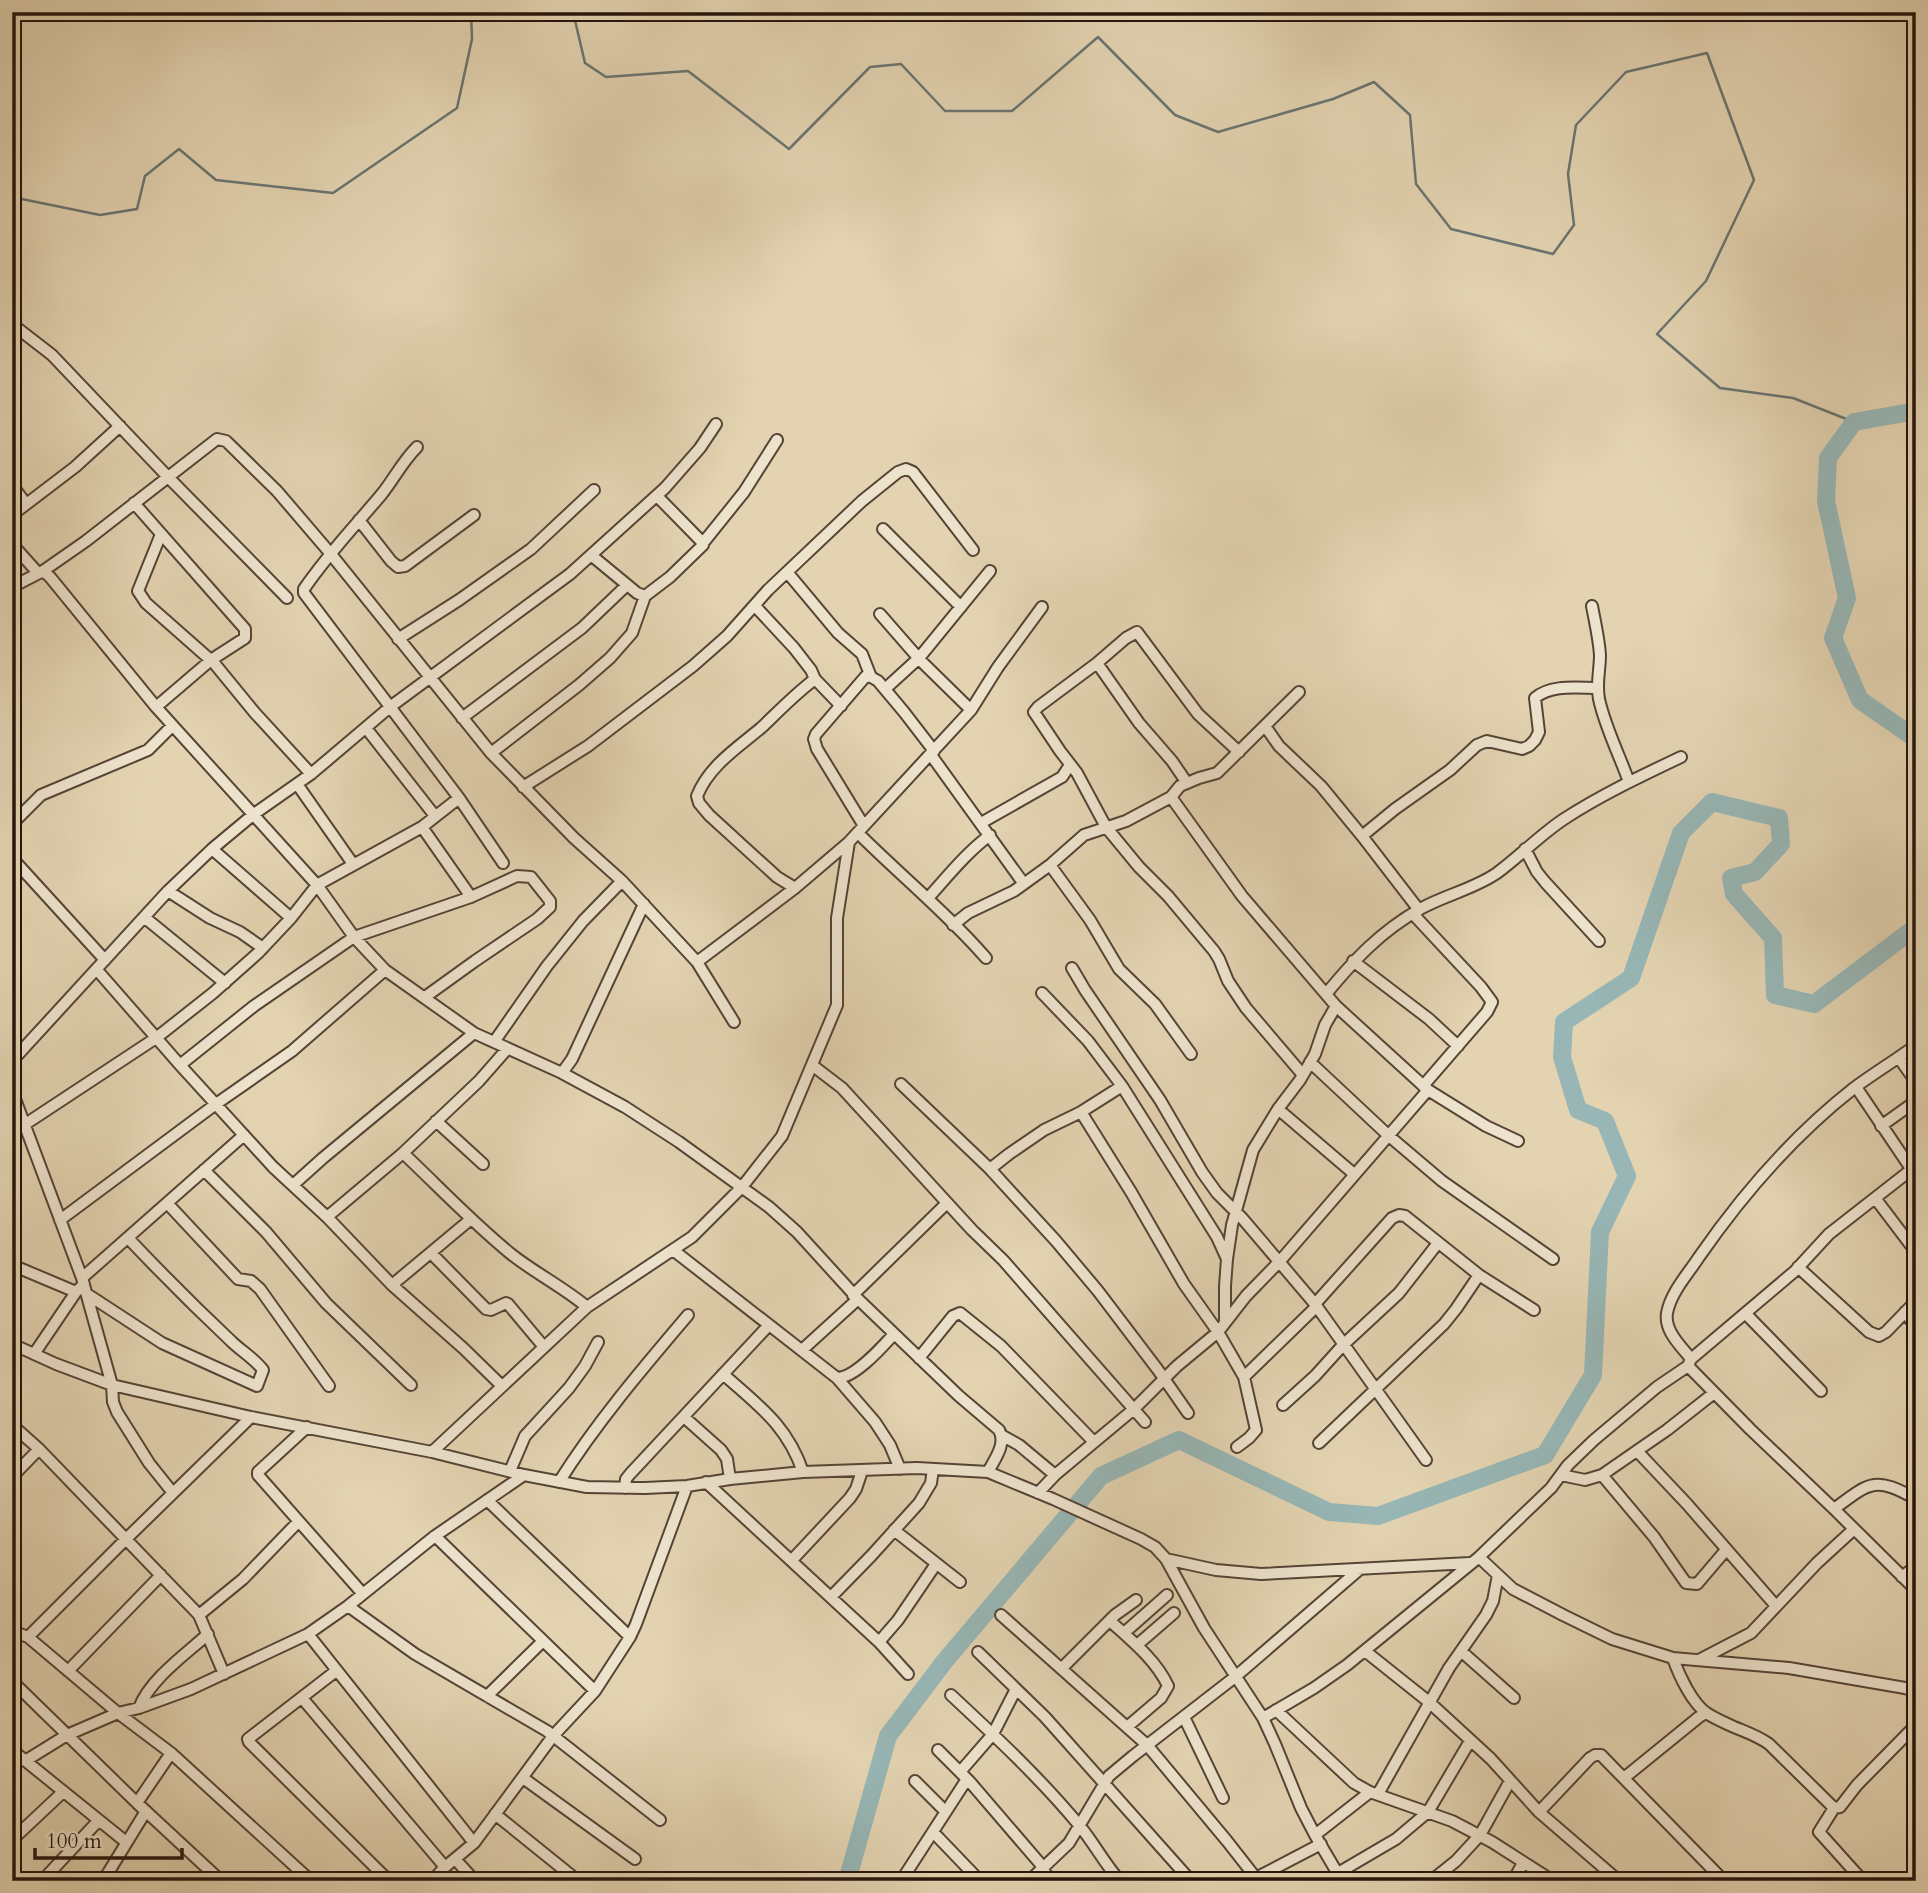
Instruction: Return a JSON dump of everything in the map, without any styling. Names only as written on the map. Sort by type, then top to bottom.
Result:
[{"type":"street","points":[[12,324],[52,355],[167,477],[287,598]]},
{"type":"street","points":[[12,1061],[168,891],[212,849],[254,814],[311,774],[390,707],[570,574],[657,496],[700,449],[716,424]]},
{"type":"street","points":[[12,515],[75,467],[120,426]]},
{"type":"street","points":[[12,587],[40,572],[217,439],[226,440],[277,491],[330,553],[491,753],[574,838],[622,881],[697,962],[734,1022]]},
{"type":"street","points":[[491,753],[610,658],[632,633],[645,596],[670,577],[703,545],[744,492],[777,440]]},
{"type":"street","points":[[417,447],[400,465],[396,477],[330,553],[304,589],[304,593],[459,798],[503,863]]},
{"type":"street","points":[[523,788],[588,746],[693,666],[727,636],[768,590],[862,501],[898,472],[906,469],[913,472],[973,550]]},
{"type":"street","points":[[12,485],[26,504]]},
{"type":"street","points":[[398,639],[531,550],[594,490]]},
{"type":"street","points":[[657,496],[703,543]]},
{"type":"street","points":[[134,503],[245,629],[245,638],[211,660],[156,707]]},
{"type":"street","points":[[359,520],[391,561],[398,566],[405,566],[474,515]]},
{"type":"street","points":[[883,529],[961,607]]},
{"type":"street","points":[[161,534],[138,591],[139,595],[211,660],[311,774]]},
{"type":"street","points":[[12,544],[40,572],[50,577],[156,707],[317,884],[354,937],[386,970],[474,1033],[562,1073],[625,1107],[680,1142],[769,1207],[797,1231],[855,1297],[959,1396],[987,1418],[1003,1436],[1019,1445],[1055,1475]]},
{"type":"street","points":[[591,555],[637,593],[645,596]]},
{"type":"street","points":[[885,689],[919,658],[990,571]]},
{"type":"street","points":[[787,572],[838,633],[862,654],[871,677]]},
{"type":"street","points":[[463,718],[582,628],[627,584]]},
{"type":"street","points":[[755,606],[799,654],[815,679],[841,706]]},
{"type":"street","points":[[1592,606],[1599,642],[1598,688],[1606,723],[1629,782]]},
{"type":"street","points":[[697,962],[849,842],[971,710],[998,667],[1042,607]]},
{"type":"street","points":[[880,614],[971,710]]},
{"type":"street","points":[[1239,752],[1198,714],[1137,632],[1034,712],[1077,773],[1106,827],[1214,951],[1228,981],[1246,1008],[1303,1076]]},
{"type":"street","points":[[1097,663],[1139,723],[1187,783]]},
{"type":"street","points":[[986,958],[928,898],[891,866],[861,829],[817,749],[814,739],[816,734],[866,676],[878,681],[885,689],[1024,884]]},
{"type":"street","points":[[794,888],[759,861],[709,815],[696,796],[713,770],[730,752],[815,679]]},
{"type":"street","points":[[1362,836],[1450,770],[1477,745],[1487,741],[1522,749],[1529,746],[1539,732],[1535,698],[1541,693],[1553,689],[1598,688]]},
{"type":"street","points":[[953,925],[968,913],[1014,891],[1050,865],[1084,835],[1126,821],[1171,797],[1180,786],[1217,773],[1299,692]]},
{"type":"street","points":[[12,824],[41,795],[148,750],[173,726]]},
{"type":"street","points":[[1038,1493],[1218,1332],[1246,1296],[1389,1136],[1458,1045],[1487,1012],[1492,1002],[1416,912],[1362,836],[1312,776],[1279,746],[1265,726]]},
{"type":"street","points":[[366,729],[436,816]]},
{"type":"street","points":[[1326,994],[1353,961],[1374,941],[1416,912],[1483,881],[1562,820],[1629,782],[1681,757]]},
{"type":"street","points":[[981,823],[1062,777],[1070,765]]},
{"type":"street","points":[[297,784],[353,864]]},
{"type":"street","points":[[1171,797],[1242,896],[1336,1006],[1425,1088],[1486,1126],[1518,1142]]},
{"type":"street","points":[[24,1125],[156,1038],[225,983],[291,918],[317,884],[422,827],[459,798]]},
{"type":"street","points":[[422,827],[471,897]]},
{"type":"street","points":[[928,898],[969,852],[990,835]]},
{"type":"street","points":[[432,1452],[587,1307],[692,1237],[741,1187],[782,1136],[836,1006],[837,918],[849,842]]},
{"type":"street","points":[[212,849],[291,918]]},
{"type":"street","points":[[1525,849],[1545,882],[1600,941]]},
{"type":"street","points":[[12,859],[105,960]]},
{"type":"street","points":[[1050,865],[1090,919],[1119,968],[1155,1004],[1191,1054]]},
{"type":"street","points":[[180,1065],[254,1006],[354,937],[471,897],[517,876],[531,877],[551,904],[537,919],[425,998]]},
{"type":"street","points":[[494,1042],[561,948],[622,881]]},
{"type":"street","points":[[168,891],[263,948]]},
{"type":"street","points":[[562,1073],[572,1059],[643,904]]},
{"type":"street","points":[[144,917],[225,983]]},
{"type":"street","points":[[1353,961],[1429,1019],[1458,1045]]},
{"type":"street","points":[[1072,968],[1160,1100],[1217,1193],[1280,1261],[1315,1305],[1426,1460]]},
{"type":"street","points":[[97,970],[244,1135],[392,1285],[502,1386]]},
{"type":"street","points":[[60,1220],[292,1051],[386,970]]},
{"type":"street","points":[[1042,993],[1088,1041],[1122,1086],[1217,1237],[1227,1259]]},
{"type":"street","points":[[1225,1321],[1227,1259],[1235,1211],[1253,1150],[1278,1109],[1303,1076],[1336,1006]]},
{"type":"street","points":[[293,1185],[474,1033]]},
{"type":"street","points":[[1916,1045],[1826,1111],[1777,1161],[1725,1219],[1674,1294],[1667,1313],[1671,1333],[1689,1362],[1714,1393],[1916,1590]]},
{"type":"street","points":[[327,1217],[403,1153],[479,1081],[507,1049]]},
{"type":"street","points":[[1899,1058],[1916,1082]]},
{"type":"street","points":[[1310,1062],[1442,1181],[1553,1259]]},
{"type":"street","points":[[812,1065],[842,1088],[972,1230],[1003,1260],[1145,1422]]},
{"type":"street","points":[[901,1084],[990,1169],[1056,1241],[1098,1291],[1188,1413]]},
{"type":"street","points":[[990,1169],[1044,1130],[1081,1112],[1122,1086]]},
{"type":"street","points":[[1263,1718],[1314,1688],[1366,1651],[1474,1560],[1551,1488],[1568,1465],[1594,1440],[1745,1314],[1798,1267],[1829,1234],[1914,1171],[1856,1087]]},
{"type":"street","points":[[12,1091],[82,1287],[112,1385],[113,1402],[117,1412],[149,1463],[173,1493]]},
{"type":"street","points":[[1881,1126],[1916,1101]]},
{"type":"street","points":[[1278,1109],[1354,1174]]},
{"type":"street","points":[[1081,1112],[1184,1284],[1218,1332],[1244,1377],[1256,1430],[1237,1447]]},
{"type":"street","points":[[436,1121],[483,1164]]},
{"type":"street","points":[[34,1354],[82,1287],[128,1238],[244,1135]]},
{"type":"street","points":[[403,1153],[513,1256],[587,1307]]},
{"type":"street","points":[[204,1170],[266,1232],[326,1303],[411,1385]]},
{"type":"street","points":[[1875,1198],[1916,1252]]},
{"type":"street","points":[[167,1203],[238,1279],[251,1281],[260,1289],[330,1386]]},
{"type":"street","points":[[803,1350],[947,1203]]},
{"type":"street","points":[[1244,1377],[1315,1305],[1392,1218],[1399,1214],[1479,1275],[1534,1310]]},
{"type":"street","points":[[392,1285],[471,1219]]},
{"type":"street","points":[[12,1265],[82,1287],[162,1343],[257,1386],[263,1370],[259,1364],[170,1283],[128,1238]]},
{"type":"street","points":[[1283,1405],[1399,1293],[1438,1243]]},
{"type":"street","points":[[673,1250],[837,1378],[875,1422],[890,1445],[900,1469]]},
{"type":"street","points":[[431,1253],[486,1309],[508,1304],[544,1347]]},
{"type":"street","points":[[1798,1267],[1869,1332],[1879,1336],[1916,1301]]},
{"type":"street","points":[[1319,1443],[1450,1317],[1479,1275]]},
{"type":"street","points":[[1905,1312],[1916,1327]]},
{"type":"street","points":[[919,1358],[953,1316],[960,1313],[1001,1346],[1094,1442]]},
{"type":"street","points":[[1745,1314],[1821,1391]]},
{"type":"street","points":[[559,1482],[577,1453],[688,1315]]},
{"type":"street","points":[[625,1488],[630,1474],[769,1325]]},
{"type":"street","points":[[837,1378],[851,1374],[894,1334]]},
{"type":"street","points":[[510,1471],[525,1436],[569,1388],[598,1342]]},
{"type":"street","points":[[12,1344],[55,1364],[112,1385],[251,1417],[432,1452],[524,1475],[587,1487],[687,1486],[803,1472],[900,1469],[988,1472],[1103,1521],[1155,1547],[1166,1559],[1204,1628],[1263,1718],[1301,1808],[1340,1877],[1396,1839],[1428,1812],[1470,1741]]},
{"type":"street","points":[[723,1374],[779,1426],[796,1452],[803,1472]]},
{"type":"street","points":[[1561,1475],[1585,1479],[1602,1475],[1714,1393]]},
{"type":"street","points":[[28,1637],[251,1417]]},
{"type":"street","points":[[684,1417],[721,1450],[727,1459],[730,1479]]},
{"type":"street","points":[[12,1425],[39,1449],[199,1615],[224,1674]]},
{"type":"street","points":[[307,1427],[258,1472],[258,1475],[363,1594]]},
{"type":"street","points":[[988,1472],[1003,1436]]},
{"type":"street","points":[[12,1477],[39,1449]]},
{"type":"street","points":[[1637,1451],[1776,1606]]},
{"type":"street","points":[[831,1597],[919,1503],[931,1483],[933,1469]]},
{"type":"street","points":[[792,1560],[850,1498],[862,1471]]},
{"type":"street","points":[[25,1761],[67,1735],[118,1713],[191,1689],[308,1634],[348,1606],[435,1536],[524,1475]]},
{"type":"street","points":[[1602,1475],[1654,1537],[1686,1583],[1697,1584],[1702,1580],[1726,1550]]},
{"type":"street","points":[[706,1482],[879,1642],[908,1674]]},
{"type":"street","points":[[1834,1508],[1863,1487],[1880,1484],[1916,1499]]},
{"type":"street","points":[[432,1881],[474,1843],[554,1737],[595,1691],[631,1637],[687,1486]]},
{"type":"street","points":[[487,1500],[631,1637]]},
{"type":"street","points":[[199,1615],[243,1579],[298,1522]]},
{"type":"street","points":[[1699,1660],[1751,1633],[1817,1563],[1854,1529]]},
{"type":"street","points":[[894,1530],[960,1582]]},
{"type":"street","points":[[435,1536],[595,1691]]},
{"type":"street","points":[[1166,1559],[1216,1570],[1261,1574],[1482,1560],[1513,1589],[1612,1639],[1673,1658],[1789,1668],[1916,1692]]},
{"type":"street","points":[[879,1642],[898,1620],[936,1564]]},
{"type":"street","points":[[1902,1577],[1916,1566]]},
{"type":"street","points":[[1030,1881],[1060,1853],[1080,1826],[1109,1776],[1235,1677],[1360,1569]]},
{"type":"street","points":[[68,1671],[161,1575]]},
{"type":"street","points":[[1001,1615],[1147,1745],[1227,1841],[1253,1880],[1318,1840],[1374,1793],[1486,1615],[1493,1601],[1498,1575]]},
{"type":"street","points":[[1124,1633],[1167,1595]]},
{"type":"street","points":[[1062,1668],[1110,1621],[1136,1600]]},
{"type":"street","points":[[348,1606],[415,1654],[547,1731],[660,1820]]},
{"type":"street","points":[[1137,1645],[1174,1613]]},
{"type":"street","points":[[1110,1621],[1137,1645],[1168,1686],[1161,1698],[1126,1727]]},
{"type":"street","points":[[12,1631],[28,1637],[118,1713],[171,1752],[311,1881]]},
{"type":"street","points":[[139,1708],[152,1687],[208,1634]]},
{"type":"street","points":[[308,1634],[474,1843]]},
{"type":"street","points":[[487,1696],[543,1641]]},
{"type":"street","points":[[1366,1651],[1429,1702],[1491,1759],[1539,1812],[1619,1881]]},
{"type":"street","points":[[1461,1651],[1514,1698]]},
{"type":"street","points":[[978,1652],[1045,1717],[1191,1881]]},
{"type":"street","points":[[1673,1658],[1686,1688],[1706,1713],[1759,1736],[1834,1808]]},
{"type":"street","points":[[336,1671],[249,1737],[249,1742],[389,1881]]},
{"type":"street","points":[[12,1681],[221,1881]]},
{"type":"street","points":[[902,1877],[993,1734],[1016,1689]]},
{"type":"street","points":[[951,1695],[993,1734],[1080,1826],[1105,1864],[1120,1881]]},
{"type":"street","points":[[302,1698],[445,1867]]},
{"type":"street","points":[[1276,1710],[1345,1776],[1374,1793],[1428,1812],[1480,1835],[1553,1881]]},
{"type":"street","points":[[1624,1777],[1706,1713]]},
{"type":"street","points":[[1184,1717],[1223,1798]]},
{"type":"street","points":[[1863,1881],[1819,1832],[1834,1808],[1840,1807],[1857,1785],[1916,1726]]},
{"type":"street","points":[[12,1750],[127,1842]]},
{"type":"street","points":[[938,1750],[964,1776],[1052,1881]]},
{"type":"street","points":[[108,1878],[141,1807],[171,1752]]},
{"type":"street","points":[[1539,1812],[1595,1755],[1601,1755],[1724,1881]]},
{"type":"street","points":[[523,1779],[635,1859]]},
{"type":"street","points":[[915,1781],[945,1811]]},
{"type":"street","points":[[1431,1881],[1456,1861],[1480,1835],[1510,1781]]},
{"type":"street","points":[[12,1840],[63,1791]]},
{"type":"street","points":[[495,1814],[578,1881]]},
{"type":"street","points":[[42,1881],[99,1820]]},
{"type":"street","points":[[933,1832],[980,1881]]},
{"type":"street","points":[[455,1859],[475,1881]]},
{"type":"street","points":[[1513,1881],[1523,1863]]},
{"type":"waterway","points":[[12,197],[100,215],[137,209],[145,176],[179,149],[216,180],[333,193],[457,108],[472,39],[471,12]]},
{"type":"waterway","points":[[573,12],[585,63],[606,77],[688,71],[789,149],[870,67],[901,64],[945,111],[1012,111],[1098,37],[1175,115],[1218,132],[1333,99],[1374,82],[1410,115],[1416,184],[1451,229],[1553,254],[1574,225],[1568,174],[1576,125],[1626,72],[1707,53],[1754,180],[1706,281],[1657,334],[1720,388],[1793,398],[1854,422]]},
{"type":"waterway","points":[[1916,411],[1854,422],[1828,458],[1826,501],[1847,598],[1833,638],[1860,700],[1916,739]]},
{"type":"waterway","points":[[847,1881],[888,1736],[944,1662],[1101,1476],[1179,1440],[1329,1512],[1378,1516],[1545,1455],[1593,1375],[1600,1232],[1627,1176],[1605,1121],[1578,1110],[1562,1057],[1564,1022],[1631,978],[1681,833],[1712,802],[1779,818],[1781,844],[1755,872],[1731,878],[1734,894],[1773,938],[1775,995],[1814,1004],[1916,927]]}]
